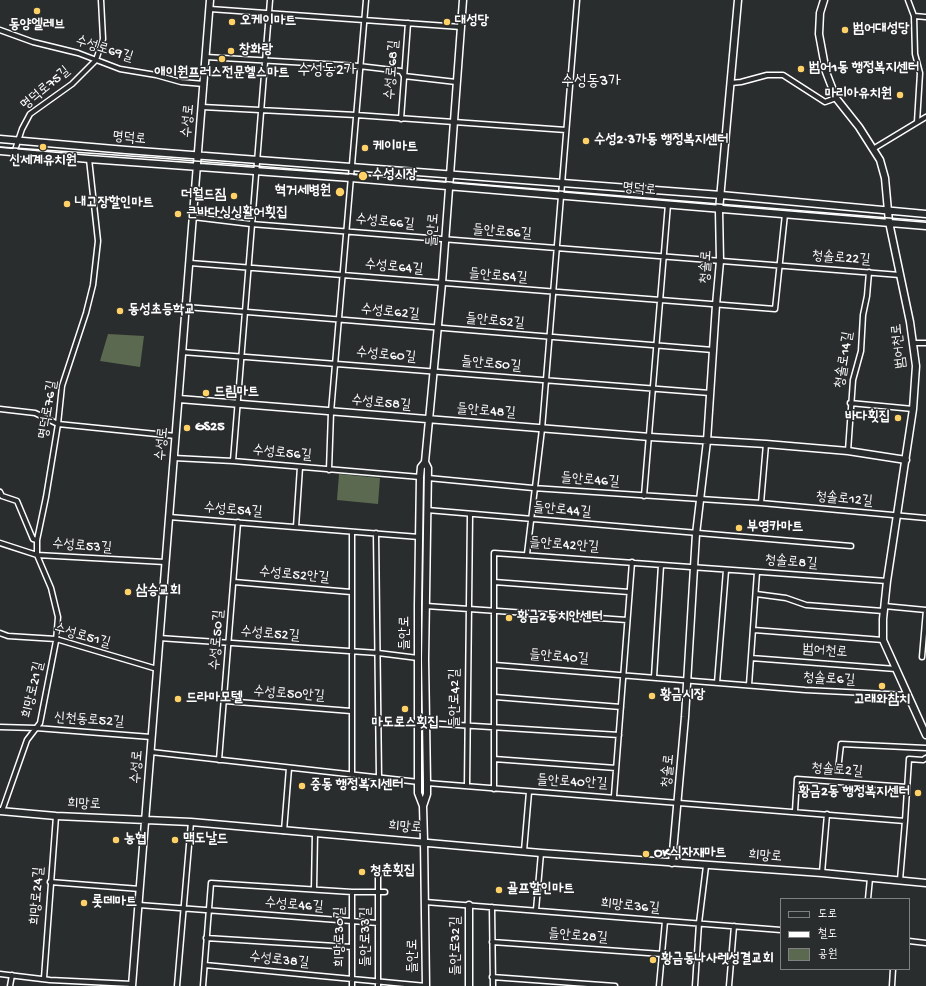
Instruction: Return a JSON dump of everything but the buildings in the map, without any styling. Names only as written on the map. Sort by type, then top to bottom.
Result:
[{"type":"main road","name":"수성로","points":[[132,985],[210,0]]},
{"type":"main road","name":"들안로","points":[[423,806],[427,794],[426,606],[428,468],[426,462],[442,283],[463,0]]},
{"type":"main road","name":"청솔로","points":[[672,863],[688,681],[696,534],[707,441],[720,261],[719,210],[738,0]]},
{"type":"main road","name":"범어천로","points":[[824,0],[820,13],[819,40],[826,72],[836,98],[859,127],[880,160],[883,169],[889,222],[913,342],[916,366],[913,410],[887,581],[883,640],[926,735]]},
{"type":"main road","name":"명덕로","points":[[0,139],[352,168],[721,195],[926,214]]},
{"type":"main road","name":"명덕로","points":[[0,151],[256,172],[351,178],[668,204],[719,210],[926,226]]},
{"type":"main road","name":"수성로58길","points":[[179,400],[429,420]]},
{"type":"main road","name":"들안로48길","points":[[429,420],[707,441]]},
{"type":"main road","points":[[707,441],[848,451],[906,460]]},
{"type":"main road","name":"들안로","points":[[426,462],[421,467],[420,477],[418,658],[418,793],[423,806],[426,986]]},
{"type":"main road","name":"희망로","points":[[1,811],[56,816],[191,822],[706,866],[822,873],[926,883]]},
{"type":"main road","name":"들안로32길","points":[[469,905],[469,986]]},
{"type":"street","name":"명덕로75길","points":[[14,153],[24,123],[30,114],[72,84],[96,60],[103,39],[101,0]]},
{"type":"street","points":[[237,404],[270,0]]},
{"type":"street","points":[[351,178],[359,66],[366,0]]},
{"type":"street","points":[[527,554],[542,429],[577,0]]},
{"type":"street","points":[[908,0],[914,16],[915,54],[920,73],[917,122]]},
{"type":"street","points":[[210,9],[269,12],[461,27]]},
{"type":"street","points":[[914,16],[926,17]]},
{"type":"street","name":"수성로68길","points":[[401,119],[408,23]]},
{"type":"street","name":"수성로69길","points":[[0,30],[33,42],[96,60],[120,69],[156,75],[181,82],[204,84]]},
{"type":"street","points":[[206,57],[359,66],[401,71],[404,76],[456,82]]},
{"type":"street","points":[[730,83],[741,82],[766,75],[783,75],[825,102],[836,98]]},
{"type":"street","name":"수성로68길","points":[[202,107],[356,115],[566,130]]},
{"type":"street","points":[[873,149],[926,117]]},
{"type":"street","name":"명덕로76길","points":[[56,639],[58,617],[51,588],[37,555],[37,540],[58,424],[62,386],[86,313],[93,285],[98,241],[89,159]]},
{"type":"street","name":"수성로66길","points":[[346,231],[351,178]]},
{"type":"street","points":[[644,496],[668,204]]},
{"type":"street","points":[[781,266],[785,214]]},
{"type":"street","name":"수성로66길","points":[[193,217],[251,224],[445,240]]},
{"type":"street","name":"수성로64길","points":[[343,275],[346,231]]},
{"type":"street","name":"들안로56길","points":[[445,240],[720,261]]},
{"type":"street","name":"청솔로22길","points":[[720,261],[900,275]]},
{"type":"street","name":"수성로64길","points":[[190,263],[442,283]]},
{"type":"street","name":"들안로54길","points":[[442,283],[775,309],[781,266]]},
{"type":"street","name":"청솔로14길","points":[[848,451],[850,403],[855,369],[861,351],[863,315],[867,296],[869,272]]},
{"type":"street","name":"수성로62길","points":[[339,319],[343,275]]},
{"type":"street","name":"수성로62길","points":[[186,307],[438,328]]},
{"type":"street","name":"수성로60길","points":[[336,363],[339,319]]},
{"type":"street","name":"들안로52길","points":[[438,328],[713,350]]},
{"type":"street","points":[[913,342],[926,343]]},
{"type":"street","name":"수성로60길","points":[[182,352],[434,371]]},
{"type":"street","name":"수성로58길","points":[[331,412],[336,363]]},
{"type":"street","name":"들안로50길","points":[[434,371],[710,393]]},
{"type":"street","points":[[850,403],[913,410]]},
{"type":"street","name":"수성로56길","points":[[233,461],[237,404]]},
{"type":"street","points":[[0,409],[35,413],[58,424],[176,436]]},
{"type":"street","name":"수성로56길","points":[[329,470],[331,412]]},
{"type":"street","points":[[761,503],[766,444]]},
{"type":"street","name":"수성로56길","points":[[174,458],[233,461],[420,477]]},
{"type":"street","points":[[296,527],[300,467]]},
{"type":"street","name":"들안로46길","points":[[428,478],[534,488],[699,500]]},
{"type":"street","points":[[0,492],[2,496],[17,501],[33,539],[37,540]]},
{"type":"street","name":"청솔로12길","points":[[699,500],[761,503],[926,518]]},
{"type":"street","name":"들안로44길","points":[[427,510],[696,534]]},
{"type":"street","name":"들안로42길","points":[[467,786],[470,514]]},
{"type":"street","name":"수성로54길","points":[[169,517],[419,537]]},
{"type":"street","name":"수성로50길","points":[[219,760],[225,701],[238,522]]},
{"type":"street","points":[[352,532],[352,775]]},
{"type":"street","points":[[376,533],[379,778]]},
{"type":"street","points":[[696,534],[851,546]]},
{"type":"street","name":"수성로53길","points":[[0,543],[37,555],[165,562]]},
{"type":"street","name":"들안로42안길","points":[[493,611],[494,553],[527,554],[694,568]]},
{"type":"street","points":[[614,796],[632,562]]},
{"type":"street","points":[[654,677],[661,565]]},
{"type":"street","name":"청솔로8길","points":[[694,568],[887,581]]},
{"type":"street","points":[[717,683],[726,570]]},
{"type":"street","points":[[749,685],[757,572]]},
{"type":"street","name":"수성로52안길","points":[[234,582],[351,592]]},
{"type":"street","points":[[494,582],[629,592]]},
{"type":"street","points":[[756,594],[786,598],[806,605],[926,610],[922,657]]},
{"type":"street","points":[[426,606],[627,620]]},
{"type":"street","points":[[427,783],[494,789],[495,664],[493,611]]},
{"type":"street","name":"범어천로","points":[[754,630],[883,640]]},
{"type":"street","name":"수성로51길","points":[[0,632],[8,636],[56,639],[157,669]]},
{"type":"street","name":"수성로52길","points":[[159,638],[418,658]]},
{"type":"street","name":"희망로21길","points":[[1,811],[27,740],[40,723],[56,639]]},
{"type":"street","name":"범어천로","points":[[752,658],[896,669]]},
{"type":"street","name":"들안로40길","points":[[495,664],[623,674]]},
{"type":"street","points":[[623,674],[688,681]]},
{"type":"street","name":"청솔로6길","points":[[688,681],[909,695]]},
{"type":"street","points":[[495,697],[620,707]]},
{"type":"street","name":"수성로50안길","points":[[225,701],[351,711]]},
{"type":"street","points":[[426,723],[619,734]]},
{"type":"street","name":"신천동로52길","points":[[0,728],[36,728],[151,737]]},
{"type":"street","points":[[838,770],[841,744],[926,748]]},
{"type":"street","points":[[151,752],[419,782]]},
{"type":"street","points":[[900,880],[909,759],[923,760],[926,758]]},
{"type":"street","name":"들안로40안길","points":[[494,759],[616,768]]},
{"type":"street","points":[[284,830],[289,768]]},
{"type":"street","name":"청솔로2길","points":[[795,811],[797,779],[907,787]]},
{"type":"street","name":"들안로40안길","points":[[494,789],[678,801]]},
{"type":"street","points":[[524,851],[529,792]]},
{"type":"street","points":[[678,801],[905,820]]},
{"type":"street","points":[[822,873],[827,814]]},
{"type":"street","name":"희망로24길","points":[[44,978],[56,816]]},
{"type":"street","points":[[177,986],[182,908],[191,822]]},
{"type":"street","points":[[314,889],[315,833]]},
{"type":"street","points":[[536,910],[541,852]]},
{"type":"street","points":[[695,986],[699,923],[706,866]]},
{"type":"street","name":"들안로33길","points":[[378,876],[378,984]]},
{"type":"street","points":[[868,898],[870,878]]},
{"type":"street","points":[[50,882],[140,889]]},
{"type":"street","name":"수성로46길","points":[[208,911],[211,882],[314,889]]},
{"type":"street","name":"희망로30길","points":[[314,889],[352,892],[352,979]]},
{"type":"street","points":[[352,892],[385,892]]},
{"type":"street","points":[[425,902],[492,907],[493,986]]},
{"type":"street","name":"수성로46길","points":[[139,905],[378,923]]},
{"type":"street","name":"들안로28길","points":[[492,907],[536,910]]},
{"type":"street","name":"희망로36길","points":[[536,910],[780,930]]},
{"type":"street","points":[[203,986],[208,911]]},
{"type":"street","points":[[659,986],[665,921]]},
{"type":"street","points":[[729,986],[734,926]]},
{"type":"street","name":"수성로38길","points":[[206,938],[352,947]]},
{"type":"street","points":[[910,941],[926,943]]},
{"type":"street","name":"들안로28길","points":[[492,942],[662,954]]},
{"type":"street","name":"수성로38길","points":[[204,965],[352,979]]},
{"type":"street","points":[[892,986],[893,970]]},
{"type":"street","points":[[0,974],[44,978],[50,980],[132,985]]},
{"type":"street","points":[[10,986],[12,975]]},
{"type":"street","points":[[492,977],[615,986]]},
{"type":"street","name":"들안로33길","points":[[352,986],[352,979],[378,984],[426,986]]},
{"type":"street","points":[[50,980],[50,986]]},
{"type":"green space","points":[[108,334],[144,336],[140,367],[100,361]]},
{"type":"green space","points":[[339,474],[380,478],[378,504],[337,500]]},
{"type":"railway","points":[[0,147],[159,158],[926,221]]},
{"type":"place","name":"동양엘레브","points":[[37,11]]},
{"type":"place","name":"오케이마트","points":[[232,22]]},
{"type":"place","name":"대성당","points":[[447,22]]},
{"type":"place","name":"범어대성당","points":[[845,30]]},
{"type":"place","name":"창화랑","points":[[231,51]]},
{"type":"place","name":"애이원프러스전문헬스마트","points":[[222,59]]},
{"type":"place","name":"범어1동 행정복지센터","points":[[801,69]]},
{"type":"place","name":"마리아유치원","points":[[900,95]]},
{"type":"place","name":"수성2·3가동 행정복지센터","points":[[586,141]]},
{"type":"place","name":"신세계유치원","points":[[43,147]]},
{"type":"place","name":"케이마트","points":[[365,148]]},
{"type":"place","name":"수성시장","points":[[363,176]]},
{"type":"place","name":"혁거세병원","points":[[340,192]]},
{"type":"place","name":"더월드짐","points":[[234,196]]},
{"type":"place","name":"내고장할인마트","points":[[67,204]]},
{"type":"place","name":"큰바다싱싱활어횟집","points":[[178,214]]},
{"type":"place","name":"동성초등학교","points":[[120,311]]},
{"type":"place","name":"드림마트","points":[[206,393]]},
{"type":"place","name":"바다횟집","points":[[898,418]]},
{"type":"place","name":"GS25","points":[[187,428]]},
{"type":"place","name":"부영카마트","points":[[739,528]]},
{"type":"place","name":"삼승교회","points":[[128,592]]},
{"type":"place","name":"황금2동치안센터","points":[[509,618]]},
{"type":"place","name":"고래와참치","points":[[882,686]]},
{"type":"place","name":"황금시장","points":[[652,696]]},
{"type":"place","name":"드라마모텔","points":[[178,699]]},
{"type":"place","name":"마도로스횟집","points":[[405,709]]},
{"type":"place","name":"중동 행정복지센터","points":[[302,786]]},
{"type":"place","name":"황금2동 행정복지센터","points":[[918,793]]},
{"type":"place","name":"농협","points":[[116,840]]},
{"type":"place","name":"맥도날드","points":[[175,840]]},
{"type":"place","name":"OK식자재마트","points":[[646,854]]},
{"type":"place","name":"청춘횟집","points":[[362,872]]},
{"type":"place","name":"골프할인마트","points":[[499,890]]},
{"type":"place","name":"롯데마트","points":[[84,903]]},
{"type":"place","name":"황금동나사렛성결교회","points":[[653,960]]},
{"type":"district","name":"수성동2가","points":[[327,72]]},
{"type":"district","name":"수성동3가","points":[[591,83]]}]
